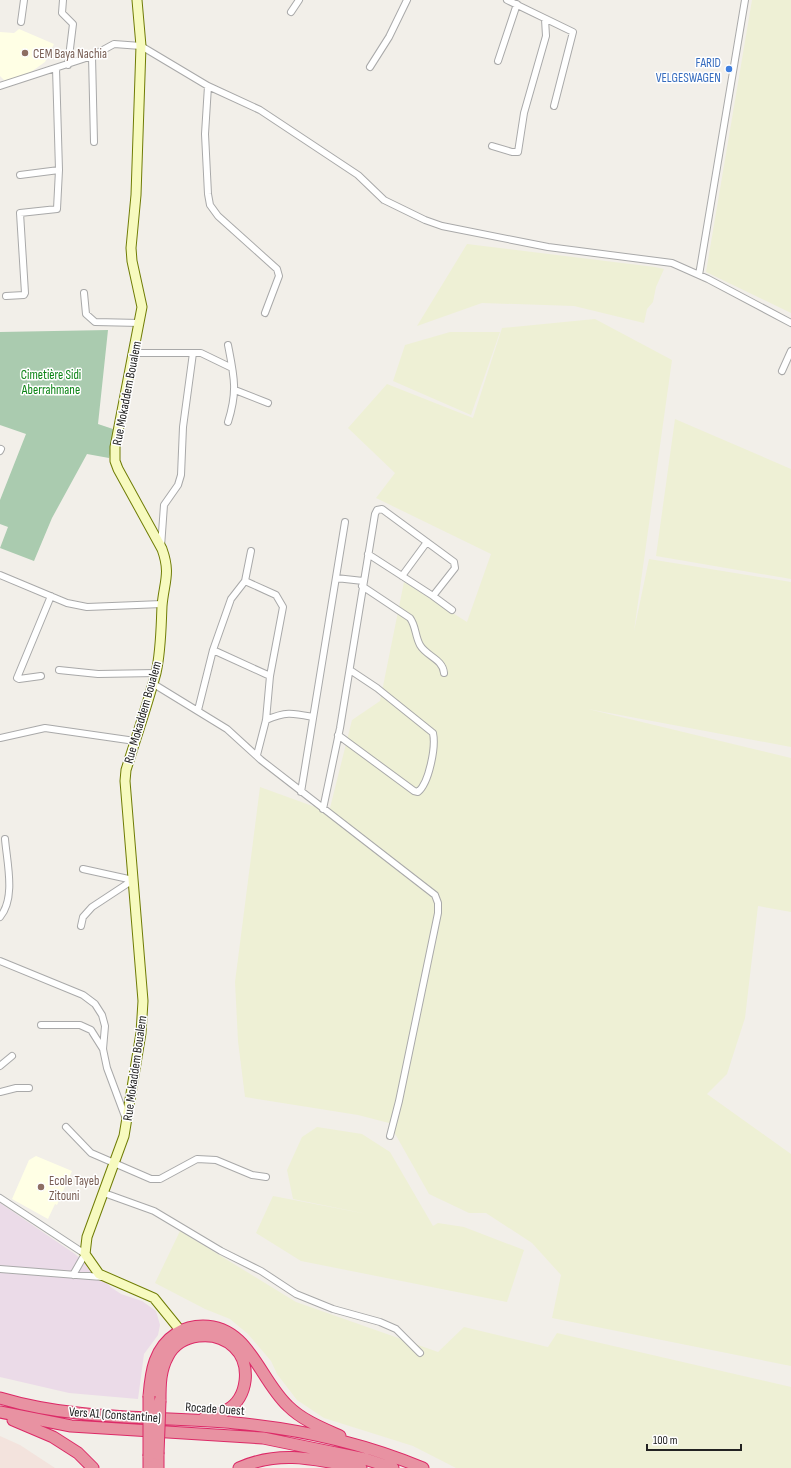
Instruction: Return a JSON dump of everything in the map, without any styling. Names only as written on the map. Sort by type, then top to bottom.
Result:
[{"type":"highway","points":[[149,1468],[153,1455],[160,1401],[162,1369],[168,1355],[184,1335],[194,1326],[213,1326],[229,1332],[243,1344],[287,1406],[304,1419],[366,1448]]},
{"type":"highway","points":[[158,1468],[153,1455],[149,1396],[154,1359],[168,1340],[184,1335],[222,1338],[234,1347],[243,1360],[246,1374],[244,1387],[239,1399],[227,1410],[212,1416],[187,1420]]},
{"type":"highway","name":"Rocade Ouest","points":[[0,1398],[68,1414],[187,1420],[275,1427],[388,1454],[423,1468]]},
{"type":"highway","points":[[0,1413],[53,1437],[78,1453],[93,1468]]},
{"type":"highway","name":"Vers A1 (Constantine)","points":[[0,1413],[78,1427],[263,1438],[365,1459],[393,1468]]},
{"type":"highway","points":[[239,1468],[271,1458],[303,1457],[361,1468]]},
{"type":"street","points":[[20,22],[24,0]]},
{"type":"street","points":[[63,0],[62,13],[73,24],[68,64]]},
{"type":"street","name":"Rue Mokaddem Boualem","points":[[85,1254],[88,1237],[124,1136],[138,1055],[143,1001],[125,781],[126,770],[156,672],[161,642],[162,604],[167,582],[166,560],[161,547],[121,475],[115,461],[116,440],[142,307],[132,261],[136,195],[141,46],[137,0]]},
{"type":"street","points":[[291,12],[299,0]]},
{"type":"street","points":[[370,67],[388,37],[407,0]]},
{"type":"street","points":[[507,0],[573,32],[554,106]]},
{"type":"street","points":[[699,275],[745,0]]},
{"type":"street","points":[[498,61],[517,4]]},
{"type":"street","points":[[492,146],[512,152],[518,152],[524,113],[546,36],[545,19]]},
{"type":"street","points":[[0,86],[92,56],[114,44],[141,46],[208,86],[260,110],[358,175],[384,200],[426,220],[442,226],[548,247],[672,263],[699,275],[791,323]]},
{"type":"street","points":[[92,56],[94,142]]},
{"type":"street","points":[[6,296],[24,295],[25,293],[20,213],[57,209],[58,170],[56,68]]},
{"type":"street","points":[[208,86],[204,134],[209,199],[218,216],[277,269],[279,276],[265,313]]},
{"type":"street","points":[[20,175],[58,170]]},
{"type":"street","points":[[84,293],[86,314],[95,322],[140,323]]},
{"type":"street","points":[[228,345],[235,390],[235,399],[228,422]]},
{"type":"street","points":[[782,371],[791,351]]},
{"type":"street","points":[[161,547],[164,505],[178,485],[181,475],[183,427],[193,353]]},
{"type":"street","points":[[134,354],[200,353],[232,368]]},
{"type":"street","points":[[235,390],[268,403]]},
{"type":"street","points":[[323,809],[350,670],[368,554],[377,510],[382,509],[445,555],[456,565],[433,596]]},
{"type":"street","points":[[301,792],[345,522]]},
{"type":"street","points":[[402,576],[427,542]]},
{"type":"street","points":[[198,710],[213,650],[231,599],[245,581],[251,552]]},
{"type":"street","points":[[368,554],[452,610]]},
{"type":"street","points":[[0,575],[67,603],[87,607],[162,604]]},
{"type":"street","points":[[336,578],[363,584],[410,618],[415,628],[420,645],[429,655],[440,663],[444,668],[444,673]]},
{"type":"street","points":[[245,581],[276,595],[283,607],[270,676],[266,720],[257,755]]},
{"type":"street","points":[[41,676],[16,678],[51,596]]},
{"type":"street","points":[[213,650],[270,676]]},
{"type":"street","points":[[59,670],[98,674],[156,672]]},
{"type":"street","points":[[338,735],[414,791],[418,792],[421,790],[428,776],[433,747],[433,733],[377,688],[350,670]]},
{"type":"street","points":[[152,683],[227,729],[301,792],[435,895],[438,903],[438,912],[390,1136]]},
{"type":"street","points":[[266,720],[289,712],[313,717]]},
{"type":"street","points":[[0,738],[45,728],[135,740]]},
{"type":"street","points":[[0,918],[8,902],[10,889],[5,839]]},
{"type":"street","points":[[83,869],[133,880]]},
{"type":"street","points":[[81,926],[82,917],[92,907],[133,880]]},
{"type":"street","points":[[0,961],[90,999],[102,1015],[105,1026],[103,1049],[107,1068],[126,1120]]},
{"type":"street","points":[[41,1025],[80,1025],[91,1030],[103,1049]]},
{"type":"street","points":[[0,1066],[12,1056]]},
{"type":"street","points":[[0,1092],[16,1088],[29,1088]]},
{"type":"street","points":[[66,1127],[91,1153],[151,1179],[160,1179],[197,1160],[216,1160],[252,1175],[266,1177]]},
{"type":"street","points":[[104,1193],[154,1211],[221,1252],[261,1271],[296,1294],[333,1309],[380,1322],[396,1329],[420,1353]]},
{"type":"street","points":[[0,1198],[85,1254],[99,1274],[154,1298],[184,1335]]},
{"type":"street","points":[[73,1275],[85,1254]]},
{"type":"street","points":[[0,1269],[105,1277]]},
{"type":"street","points":[[168,1314],[172,1324],[168,1340]]},
{"type":"shaded area","points":[[752,0],[791,0],[791,313],[706,272]]},
{"type":"shaded area","name":"CEM Baya Nachia","points":[[19,29],[54,44],[45,62],[20,78],[3,82],[4,80],[0,76],[0,32],[14,33]]},
{"type":"shaded area","points":[[467,244],[664,269],[656,287],[653,302],[647,309],[644,323],[574,306],[482,303],[417,326]]},
{"type":"shaded area","points":[[595,319],[672,360],[634,631],[649,559],[791,582],[791,747],[588,709],[791,758],[791,912],[758,906],[745,1018],[727,1074],[707,1094],[791,1154],[791,1366],[552,1318],[561,1275],[532,1243],[486,1213],[469,1213],[429,1194],[389,1123],[358,1115],[245,1097],[238,1041],[235,982],[260,787],[329,812],[352,720],[380,701],[404,582],[467,622],[491,554],[376,498],[395,473],[348,428],[387,384],[473,418],[502,328]]},
{"type":"shaded area","points":[[450,332],[500,332],[471,415],[393,381],[405,345]]},
{"type":"shaded area","points":[[675,419],[791,469],[791,579],[656,556]]},
{"type":"shaded area","points":[[317,1127],[362,1134],[390,1152],[433,1226],[438,1223],[464,1227],[524,1250],[507,1302],[301,1261],[256,1233],[273,1196],[367,1214],[293,1199],[287,1170],[302,1137]]},
{"type":"shaded area","name":"Ecole Tayeb Zitouni","points":[[36,1156],[72,1171],[57,1205],[55,1204],[48,1219],[12,1199],[29,1160]]},
{"type":"shaded area","points":[[0,1203],[75,1254],[112,1288],[121,1294],[142,1301],[156,1311],[160,1325],[158,1335],[144,1354],[138,1399],[69,1393],[0,1377]]},
{"type":"shaded area","points":[[180,1231],[296,1302],[438,1352],[464,1327],[548,1347],[557,1333],[791,1387],[791,1468],[456,1468],[413,1446],[324,1418],[297,1400],[277,1374],[271,1361],[248,1334],[230,1319],[205,1309],[155,1283]]},
{"type":"shaded area","points":[[0,1436],[20,1445],[55,1468],[0,1468]]},
{"type":"green space","name":"Cimetière Sidi Aberrahmane","points":[[108,330],[98,424],[116,430],[109,458],[87,454],[52,518],[34,561],[0,548],[8,527],[0,524],[0,500],[26,434],[0,425],[0,332]]},
{"type":"place","name":"CEM Baya Nachia","points":[[25,53]]},
{"type":"place","name":"FARID VELGESWAGEN","points":[[729,69]]},
{"type":"place","name":"Ecole Tayeb Zitouni","points":[[41,1187]]}]
